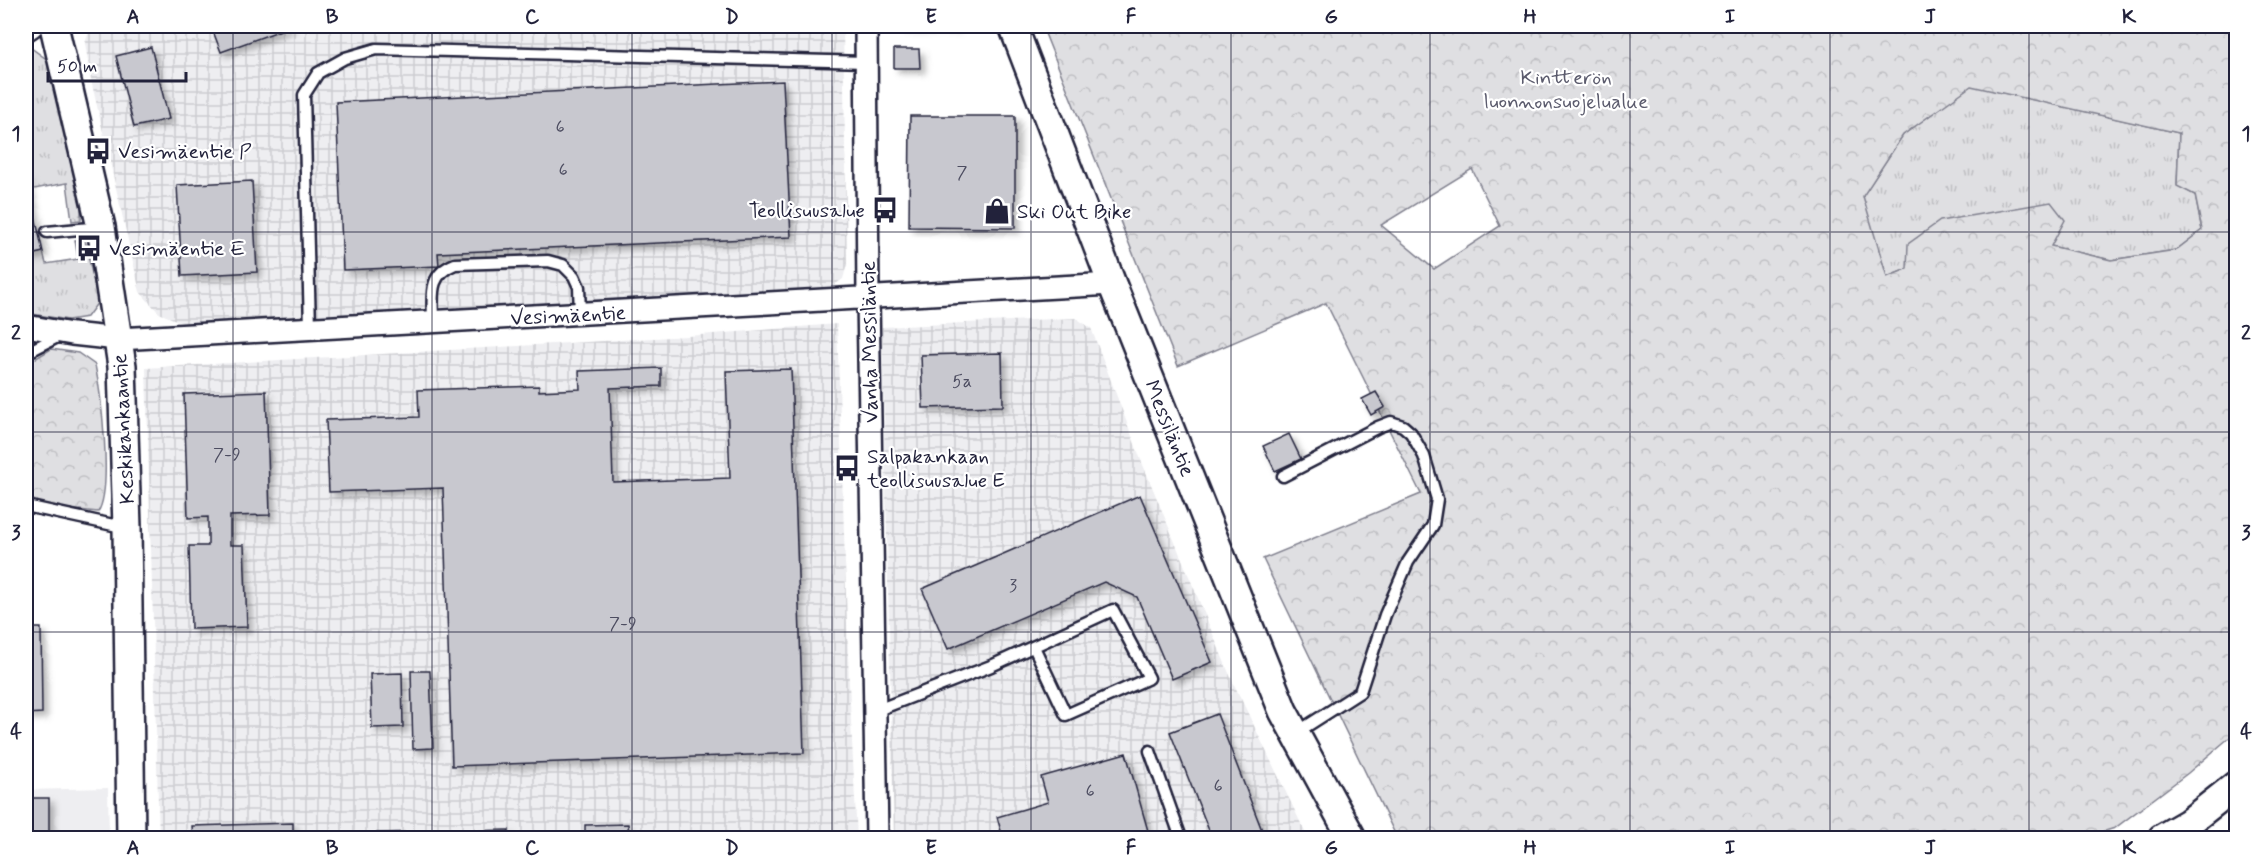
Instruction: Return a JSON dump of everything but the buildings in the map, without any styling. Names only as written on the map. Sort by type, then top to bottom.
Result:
[{"type":"street","points":[[26,30],[32,26]]},
{"type":"street","name":"Keskikankaantie","points":[[54,26],[101,227],[124,392],[131,838]]},
{"type":"street","name":"Vanha Messiläntie","points":[[866,26],[877,838]]},
{"type":"street","name":"Messiläntie","points":[[1013,26],[1112,284],[1279,700],[1352,833]]},
{"type":"street","name":"Vesimäentie","points":[[26,326],[118,339],[1112,284]]},
{"type":"street","points":[[2162,838],[2188,823],[2236,785]]},
{"type":"lane","points":[[310,328],[304,95],[318,74],[345,58],[376,49],[866,62]]},
{"type":"lane","points":[[47,232],[101,227]]},
{"type":"lane","points":[[433,322],[433,288],[436,277],[443,269],[455,264],[548,261],[563,265],[574,276],[579,287],[580,314]]},
{"type":"lane","points":[[26,353],[66,333]]},
{"type":"lane","points":[[1283,476],[1391,422],[1403,426],[1411,433],[1424,456],[1437,499],[1433,525],[1408,562],[1385,615],[1360,692],[1296,733]]},
{"type":"lane","points":[[26,506],[127,528]]},
{"type":"lane","points":[[875,711],[990,666],[1113,610],[1149,678],[1066,715],[1034,647]]},
{"type":"lane","points":[[1150,751],[1181,838]]},
{"type":"shaded area","points":[[91,26],[843,26],[847,264],[843,279],[830,288],[183,323],[159,313],[140,292],[91,80],[85,43]]},
{"type":"shaded area","points":[[1076,318],[1091,328],[1141,460],[1231,678],[1308,838],[894,838],[882,327]]},
{"type":"shaded area","points":[[837,324],[849,683],[857,838],[159,838],[146,368],[688,336]]},
{"type":"shaded area","points":[[108,788],[109,838],[26,838],[26,790]]},
{"type":"green space","name":"Kintterön luonnonsuojelualue","points":[[1042,26],[2236,26],[2236,732],[2188,773],[2115,828],[2083,838],[1397,838],[1263,559],[1421,494],[1326,303],[1178,366]],"holes":[[[1971,86],[2179,133],[2177,186],[2195,195],[2202,230],[2176,250],[2111,260],[2051,246],[2065,220],[2051,202],[1940,221],[1908,244],[1907,269],[1887,277],[1863,196],[1903,135]],[[1472,169],[1500,226],[1434,269],[1381,225]]]},
{"type":"green space","points":[[2236,26],[2236,54],[1991,90],[2179,133],[2177,185],[2195,195],[2202,230],[2176,250],[2111,260],[2051,246],[1907,269],[1887,277],[1862,197],[1903,135],[1957,95],[1525,158]]},
{"type":"green space","points":[[26,47],[49,61],[81,202],[81,220],[72,221],[67,183],[29,190],[26,176]]},
{"type":"green space","points":[[75,240],[85,240],[98,302],[87,317],[68,320],[26,313],[26,256],[43,252],[46,264],[78,259]]},
{"type":"green space","points":[[51,349],[78,353],[95,365],[103,418],[105,463],[105,483],[98,512],[50,507],[26,497],[26,372],[33,360]]},
{"type":"place","name":"Vesimäentie P","points":[[98,151]]},
{"type":"place","name":"Teollisuusalue","points":[[885,210]]},
{"type":"place","name":"Ski Out Bike","points":[[997,211]]},
{"type":"place","name":"Vesimäentie E","points":[[89,248]]},
{"type":"place","name":"Salpakankaan teollisuusalue E","points":[[847,468]]}]
